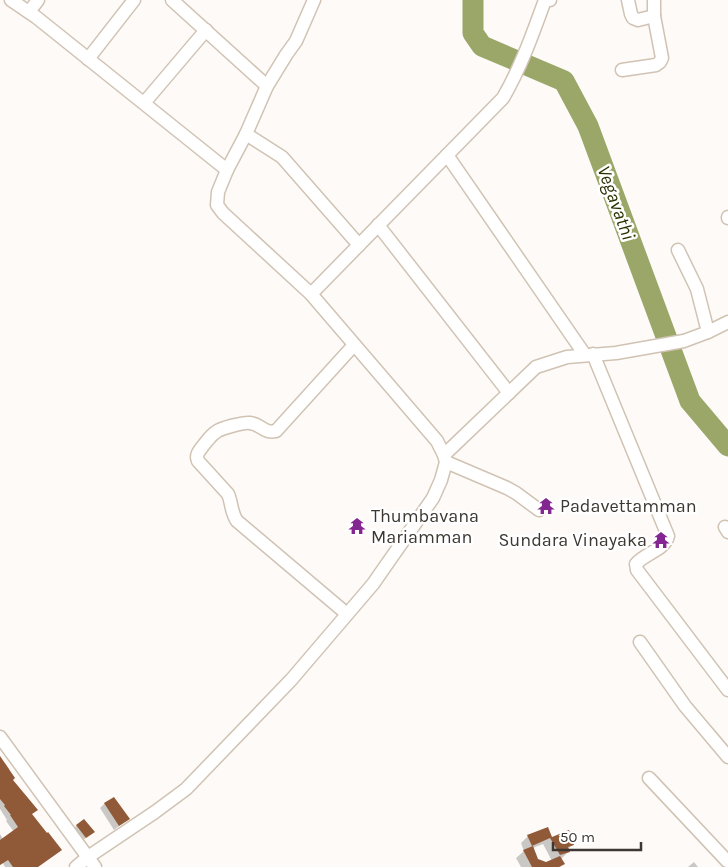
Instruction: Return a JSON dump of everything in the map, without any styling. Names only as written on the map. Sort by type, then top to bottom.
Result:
[{"type":"street","points":[[11,0],[29,12],[227,170]]},
{"type":"street","points":[[29,12],[38,0]]},
{"type":"street","points":[[88,59],[134,0]]},
{"type":"street","points":[[172,0],[267,86]]},
{"type":"street","points":[[314,0],[296,41],[267,86],[246,134],[227,170],[218,192],[217,205],[223,213],[312,294],[437,441],[445,459],[516,493],[539,510]]},
{"type":"street","points":[[312,294],[503,98],[528,45],[545,0],[550,0]]},
{"type":"street","points":[[628,0],[630,14],[633,18],[638,20],[654,16]]},
{"type":"street","points":[[622,70],[656,65],[662,58],[654,16],[654,0]]},
{"type":"street","points":[[144,104],[206,30]]},
{"type":"street","points":[[246,134],[282,157],[359,245]]},
{"type":"street","points":[[447,155],[589,354],[668,536],[663,546],[640,558],[636,564],[637,570],[728,690]]},
{"type":"street","points":[[378,225],[509,393]]},
{"type":"street","points":[[678,250],[696,289],[708,332]]},
{"type":"street","points":[[76,867],[91,862],[186,789],[284,687],[373,584],[433,498],[441,480],[445,459],[536,367],[567,357],[616,353],[684,340],[708,332],[728,322]]},
{"type":"street","points":[[347,614],[237,521],[228,494],[198,461],[197,457],[212,435],[220,430],[249,423],[255,424],[267,431],[276,431],[354,344]]},
{"type":"street","points":[[640,642],[685,706],[728,757]]},
{"type":"street","points":[[0,737],[91,862]]},
{"type":"street","points":[[649,778],[725,863]]},
{"type":"building","points":[[0,756],[15,778],[13,780],[38,810],[32,814],[62,850],[38,867],[13,867],[8,860],[0,865],[0,840],[18,827],[0,799]]},
{"type":"building","points":[[114,797],[130,819],[119,826],[104,803]]},
{"type":"building","points":[[84,819],[95,832],[86,838],[76,825]]},
{"type":"building","points":[[548,827],[552,837],[569,830],[574,845],[568,847],[570,852],[560,855],[550,838],[532,846],[527,835]]},
{"type":"building","points":[[533,846],[538,859],[546,862],[560,856],[565,864],[559,867],[532,867],[523,850]]},
{"type":"waterway","name":"Vegavathi","points":[[473,0],[473,33],[482,46],[564,81],[588,126],[690,401],[728,446]]},
{"type":"place","name":"Padavettamman","points":[[546,506]]},
{"type":"place","name":"Thumbavana Mariamman","points":[[357,526]]},
{"type":"place","name":"Sundara Vinayaka","points":[[661,540]]}]
